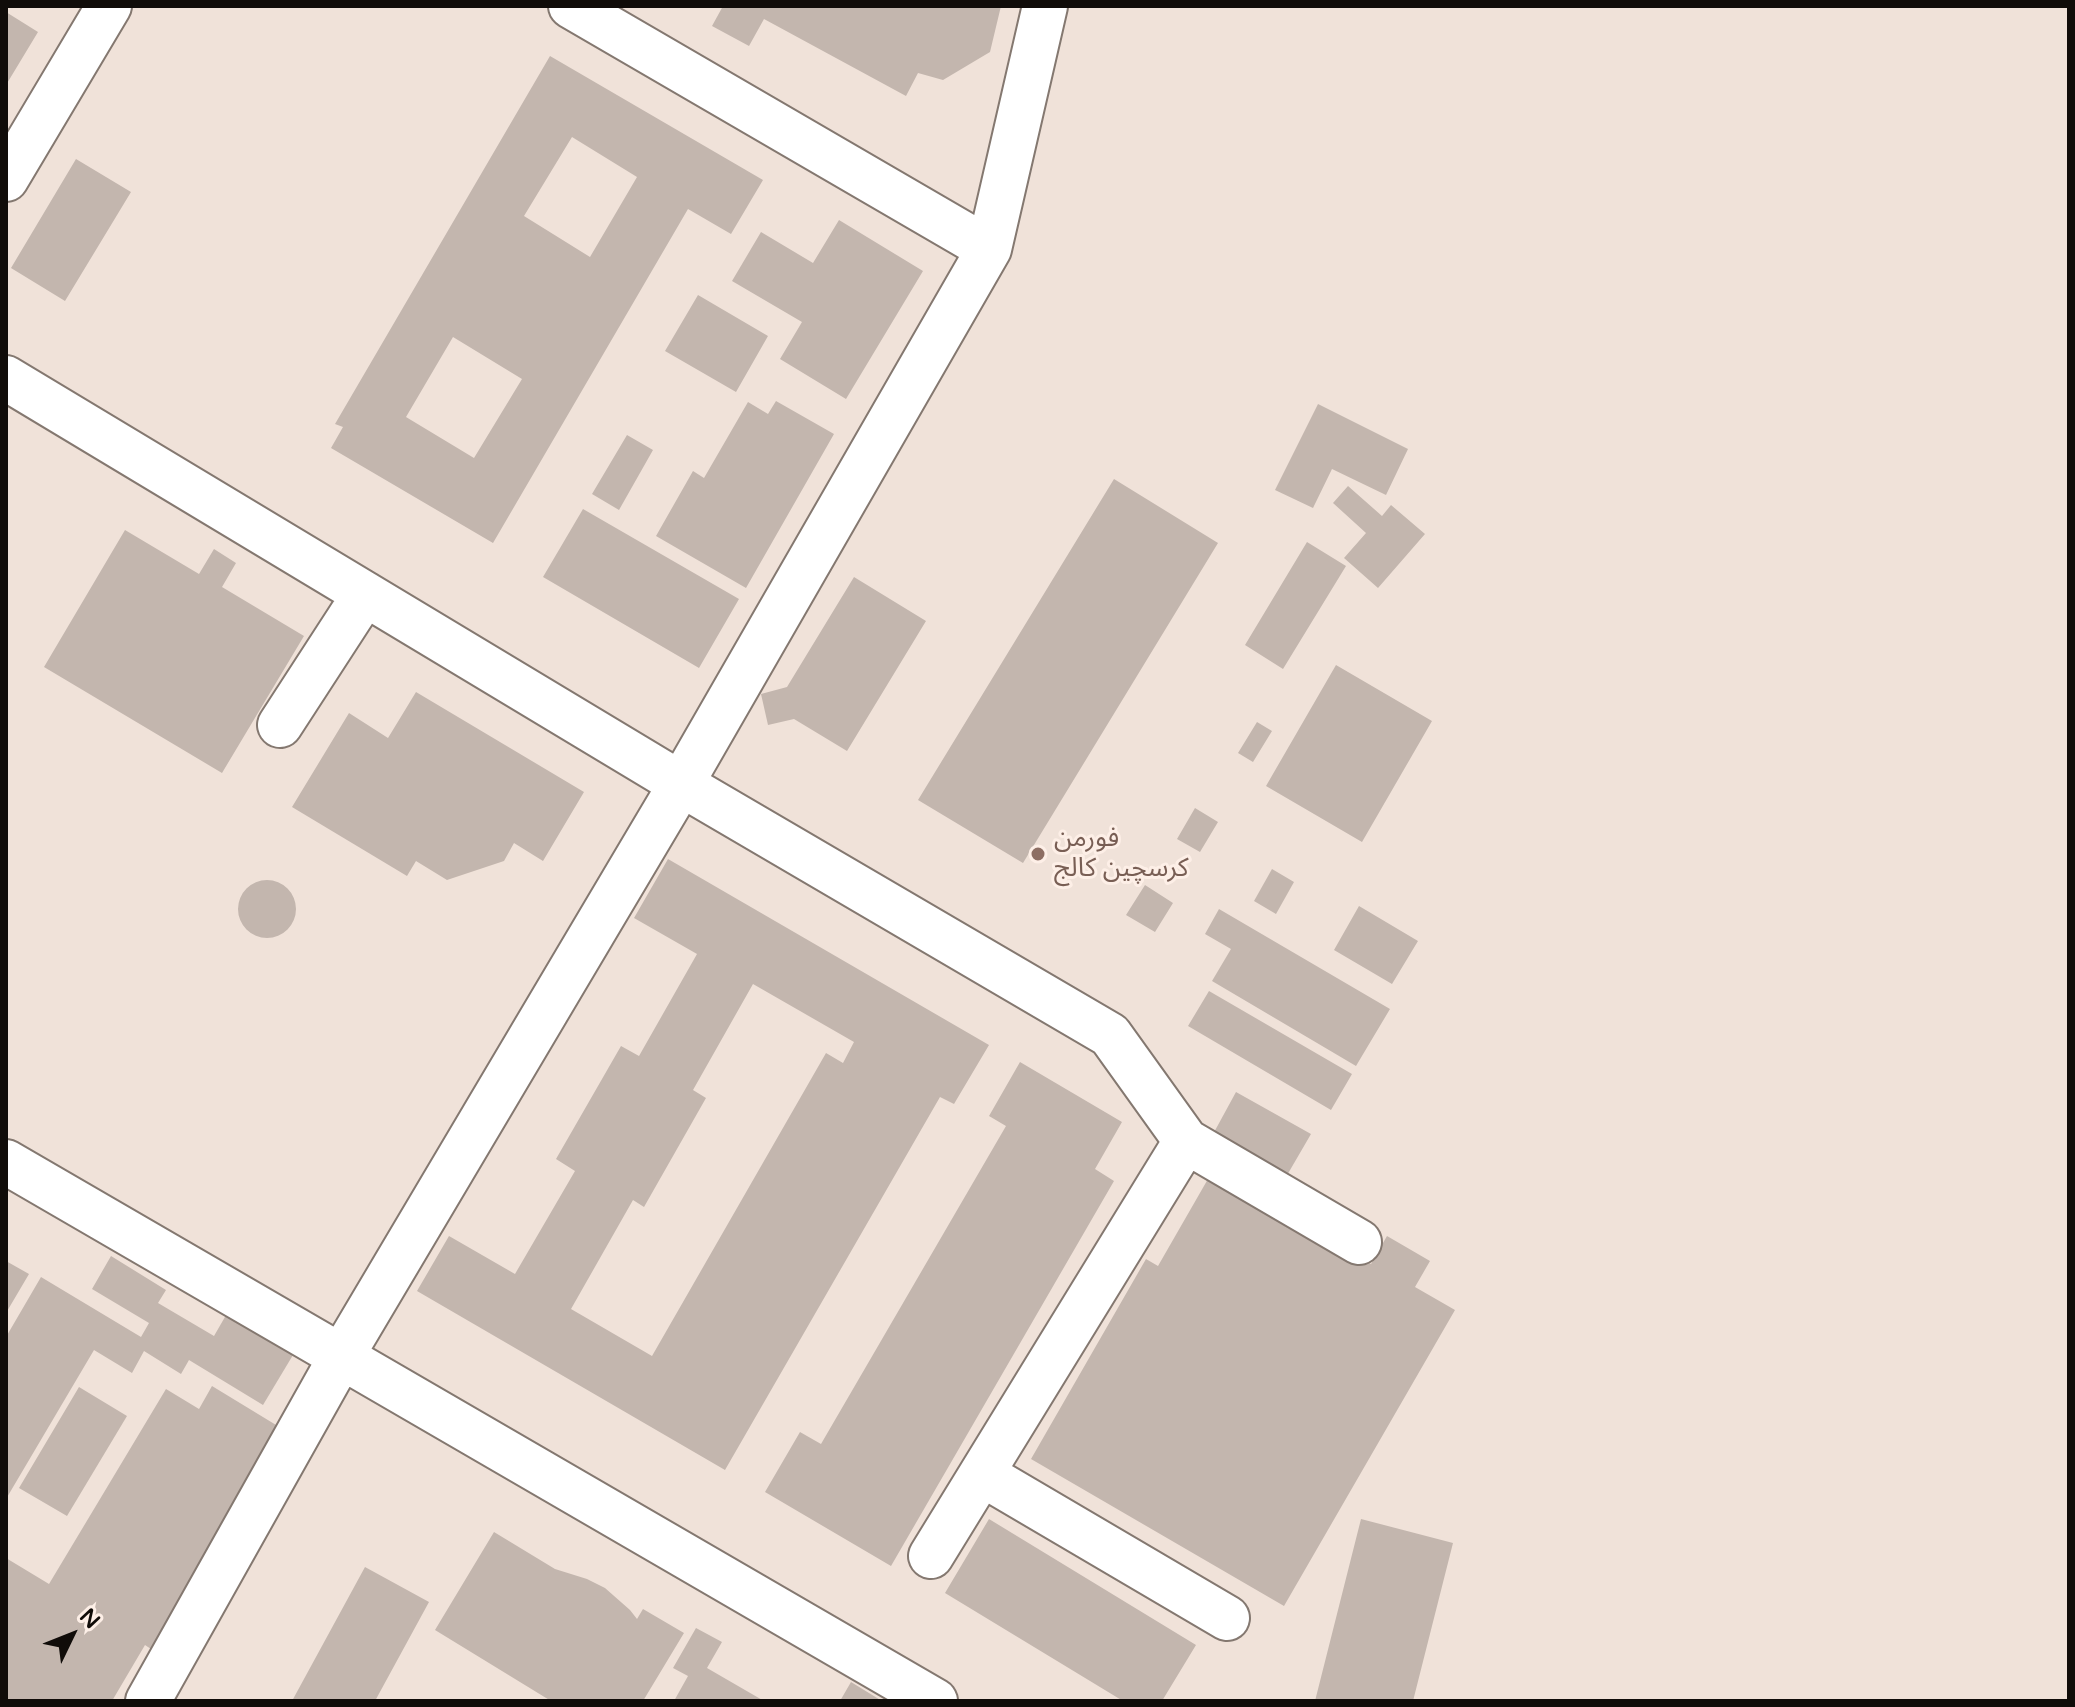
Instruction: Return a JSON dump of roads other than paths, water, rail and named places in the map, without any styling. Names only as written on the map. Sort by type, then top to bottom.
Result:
[{"type":"lane","points":[[6,179],[109,6]]},
{"type":"lane","points":[[571,6],[989,249]]},
{"type":"lane","points":[[148,1701],[341,1357],[681,784],[989,249],[1045,6]]},
{"type":"lane","points":[[6,378],[681,784],[1110,1035],[1186,1141],[1359,1242]]},
{"type":"lane","points":[[280,725],[365,594]]},
{"type":"lane","points":[[931,1556],[1186,1141]]},
{"type":"lane","points":[[6,1162],[935,1701]]},
{"type":"lane","points":[[982,1474],[1227,1618]]},
{"type":"place","name":"فورمن کرسچین کالج","points":[[1038,854]]}]
